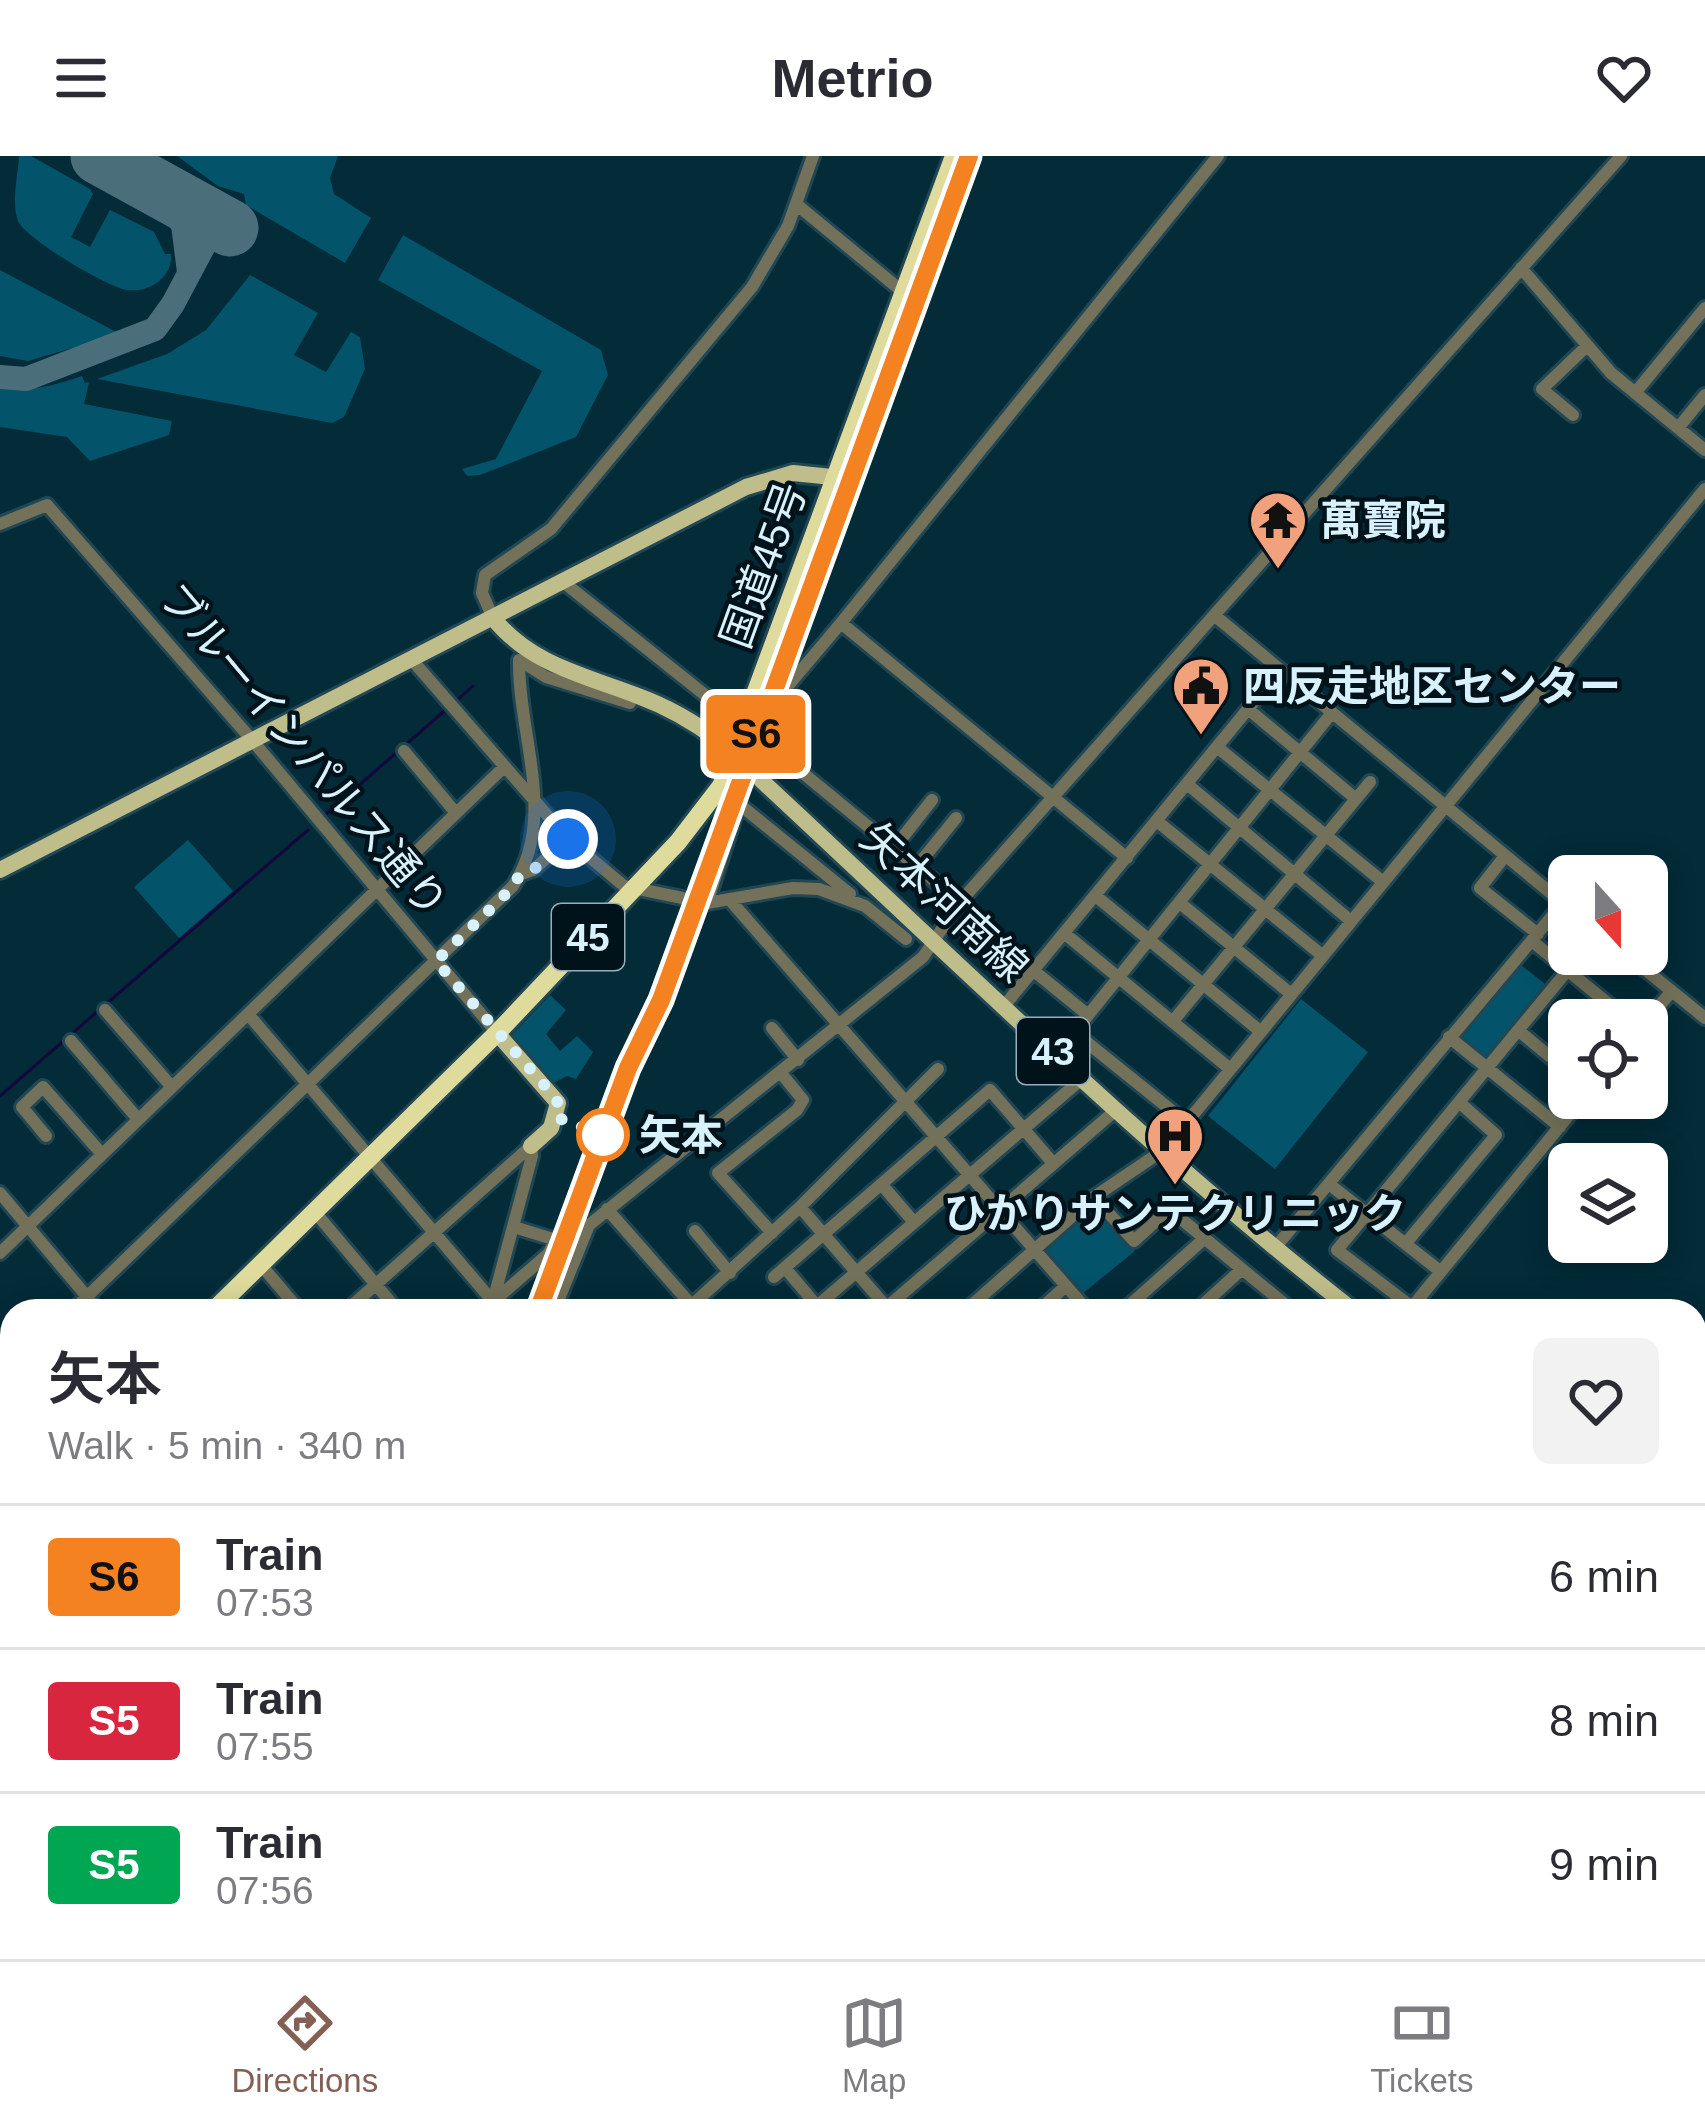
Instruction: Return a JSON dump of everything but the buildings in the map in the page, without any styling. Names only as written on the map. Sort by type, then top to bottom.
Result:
[{"type":"highway","name":"国道45号","points":[[232,1299],[497,1034],[636,886],[721,786],[954,156]]},
{"type":"main road","points":[[0,870],[761,482],[793,473],[832,477]]},
{"type":"main road","points":[[494,618],[509,638],[546,662],[661,705],[719,741]]},
{"type":"main road","name":"矢本河南線","points":[[761,780],[1116,1110],[1274,1249],[1339,1299]]},
{"type":"main road","name":"ブルーインパルス通り","points":[[497,1034],[558,1103],[554,1122],[531,1146]]},
{"type":"street","points":[[494,618],[482,592],[485,575],[538,540],[562,516],[752,287],[777,247],[813,156]]},
{"type":"street","points":[[752,704],[776,700],[842,623],[1218,156]]},
{"type":"street","points":[[558,1299],[580,1241],[607,1209],[922,957],[960,902],[1621,156]]},
{"type":"street","points":[[796,204],[903,292]]},
{"type":"street","points":[[1521,268],[1635,393],[1705,450]]},
{"type":"street","points":[[1635,393],[1705,308]]},
{"type":"street","points":[[1573,415],[1542,389],[1588,346]]},
{"type":"street","points":[[1678,428],[1705,395]]},
{"type":"street","points":[[979,1299],[1094,1197],[1162,1151],[1705,489]]},
{"type":"street","name":"ブルーインパルス通り","points":[[0,524],[47,505],[252,740],[497,1034]]},
{"type":"street","points":[[562,581],[744,726]]},
{"type":"street","points":[[1214,615],[1548,891]]},
{"type":"street","points":[[842,623],[1126,858]]},
{"type":"street","points":[[412,660],[568,839],[624,886],[706,903],[794,888],[838,894],[865,906]]},
{"type":"street","points":[[84,1299],[503,897],[521,874],[535,831],[519,660],[546,677],[630,703]]},
{"type":"street","points":[[1004,1006],[1280,670]]},
{"type":"street","points":[[1248,710],[1355,798]]},
{"type":"street","points":[[1056,1054],[1331,715]]},
{"type":"street","points":[[1217,747],[1383,882]]},
{"type":"street","points":[[404,751],[457,813]]},
{"type":"street","points":[[781,755],[960,902]]},
{"type":"street","points":[[0,1253],[503,768]]},
{"type":"street","points":[[1173,1021],[1370,782]]},
{"type":"street","points":[[1187,784],[1352,921]]},
{"type":"street","points":[[895,847],[932,800]]},
{"type":"street","points":[[706,903],[739,804],[906,939]]},
{"type":"street","points":[[918,865],[956,818]]},
{"type":"street","points":[[1158,822],[1323,956]]},
{"type":"street","points":[[521,874],[533,870],[568,839]]},
{"type":"street","points":[[1505,856],[1480,887],[1548,950]]},
{"type":"street","points":[[1097,897],[1260,1031]]},
{"type":"street","points":[[730,900],[1077,1299]]},
{"type":"street","points":[[1180,903],[1291,994]]},
{"type":"street","points":[[1274,1249],[1548,924]]},
{"type":"street","points":[[1064,933],[1229,1068]]},
{"type":"street","points":[[1034,971],[1088,1016]]},
{"type":"street","points":[[1401,1299],[1337,1250],[1563,975]]},
{"type":"street","points":[[1573,975],[1602,999]]},
{"type":"street","points":[[1652,975],[1705,1018]]},
{"type":"street","points":[[1665,999],[1672,991]]},
{"type":"street","points":[[105,1010],[171,1086]]},
{"type":"street","points":[[248,1014],[491,1299]]},
{"type":"street","points":[[772,1028],[798,1060]]},
{"type":"street","points":[[1519,1031],[1548,1055]]},
{"type":"street","points":[[1074,1032],[1187,1123]]},
{"type":"street","points":[[1449,1037],[1560,1127]]},
{"type":"street","points":[[71,1041],[138,1119]]},
{"type":"street","points":[[703,1299],[938,1069]]},
{"type":"street","points":[[772,1233],[718,1173],[797,1110],[803,1100],[781,1073]]},
{"type":"street","points":[[824,1299],[1083,1078]]},
{"type":"street","points":[[46,1136],[22,1107],[43,1087],[101,1153]]},
{"type":"street","points":[[806,1299],[780,1272],[990,1090],[1053,1163]]},
{"type":"street","points":[[1406,1244],[1496,1135],[1459,1102]]},
{"type":"street","points":[[899,1299],[1116,1110]]},
{"type":"street","points":[[1418,1299],[1566,1119]]},
{"type":"street","points":[[499,1299],[531,1146]]},
{"type":"street","points":[[359,1299],[531,1146]]},
{"type":"street","points":[[1329,1184],[1440,1271]]},
{"type":"street","points":[[882,1185],[914,1221]]},
{"type":"street","points":[[0,1193],[89,1299]]},
{"type":"street","points":[[1094,1197],[1134,1241],[1169,1209],[1277,1298]]},
{"type":"street","points":[[800,1207],[879,1299]]},
{"type":"street","points":[[607,1209],[686,1299]]},
{"type":"street","points":[[315,1213],[387,1299]]},
{"type":"street","points":[[504,1299],[556,1240],[514,1227]]},
{"type":"street","points":[[695,1231],[730,1273]]},
{"type":"street","points":[[1136,1299],[1205,1238]]},
{"type":"street","points":[[261,1265],[290,1299]]},
{"type":"street","points":[[1209,1299],[1241,1270]]},
{"type":"street","points":[[1051,1299],[1066,1286]]},
{"type":"shaded area","points":[[19,156],[31,156],[90,189],[93,194],[71,237],[90,247],[110,210],[154,232],[165,254],[171,254],[164,276],[144,289],[127,290],[86,272],[36,239],[16,214]]},
{"type":"shaded area","points":[[177,156],[338,156],[330,178],[334,194],[371,218],[345,263],[246,205],[244,194],[218,186]]},
{"type":"shaded area","points":[[403,235],[601,350],[608,375],[576,437],[467,476],[462,469],[496,459],[542,371],[378,280]]},
{"type":"shaded area","points":[[0,270],[120,334],[28,361],[0,356]]},
{"type":"shaded area","points":[[250,275],[318,313],[294,355],[326,372],[351,332],[360,337],[365,369],[344,417],[332,423],[97,379],[167,354],[206,330]]},
{"type":"shaded area","points":[[82,376],[89,382],[84,404],[172,421],[169,435],[90,461],[67,437],[0,427],[0,387],[41,387]]},
{"type":"shaded area","points":[[188,840],[233,891],[179,938],[134,887]]},
{"type":"shaded area","points":[[1517,962],[1549,987],[1491,1058],[1485,1059],[1461,1040],[1460,1033]]},
{"type":"shaded area","points":[[550,995],[566,1010],[546,1034],[560,1051],[577,1036],[593,1052],[576,1079],[567,1076],[553,1083],[513,1041],[513,1034]]},
{"type":"shaded area","points":[[1301,999],[1368,1052],[1275,1169],[1208,1116]]},
{"type":"shaded area","points":[[1095,1205],[1135,1251],[1082,1294],[1043,1249]]},
{"type":"waterway","points":[[456,701],[473,686]]},
{"type":"waterway","points":[[327,813],[449,707]]},
{"type":"waterway","points":[[105,1005],[308,830]]},
{"type":"waterway","points":[[0,1096],[98,1011]]},
{"type":"taxiway","points":[[154,187],[183,225],[189,272]]},
{"type":"taxiway","points":[[0,377],[26,379],[155,329],[217,221]]},
{"type":"runway","points":[[99,156],[230,228]]},
{"type":"tunnel","points":[[724,746],[761,780]]},
{"type":"railway","points":[[549,1299],[619,1125],[695,902],[969,156]]},
{"type":"train","name":"S6","points":[[542,1299],[628,1068],[661,1000],[969,156]]},
{"type":"place","name":"萬寶院","points":[[1278,571]]},
{"type":"place","name":"四反走地区センター","points":[[1201,737]]},
{"type":"place","name":"矢本","points":[[603,1135]]},
{"type":"place","name":"ひかりサンテクリニック","points":[[1175,1187]]},
{"type":"route","points":[[568,839],[533,870],[521,874],[436,961],[553,1095],[558,1103],[556,1117],[603,1135]]}]
